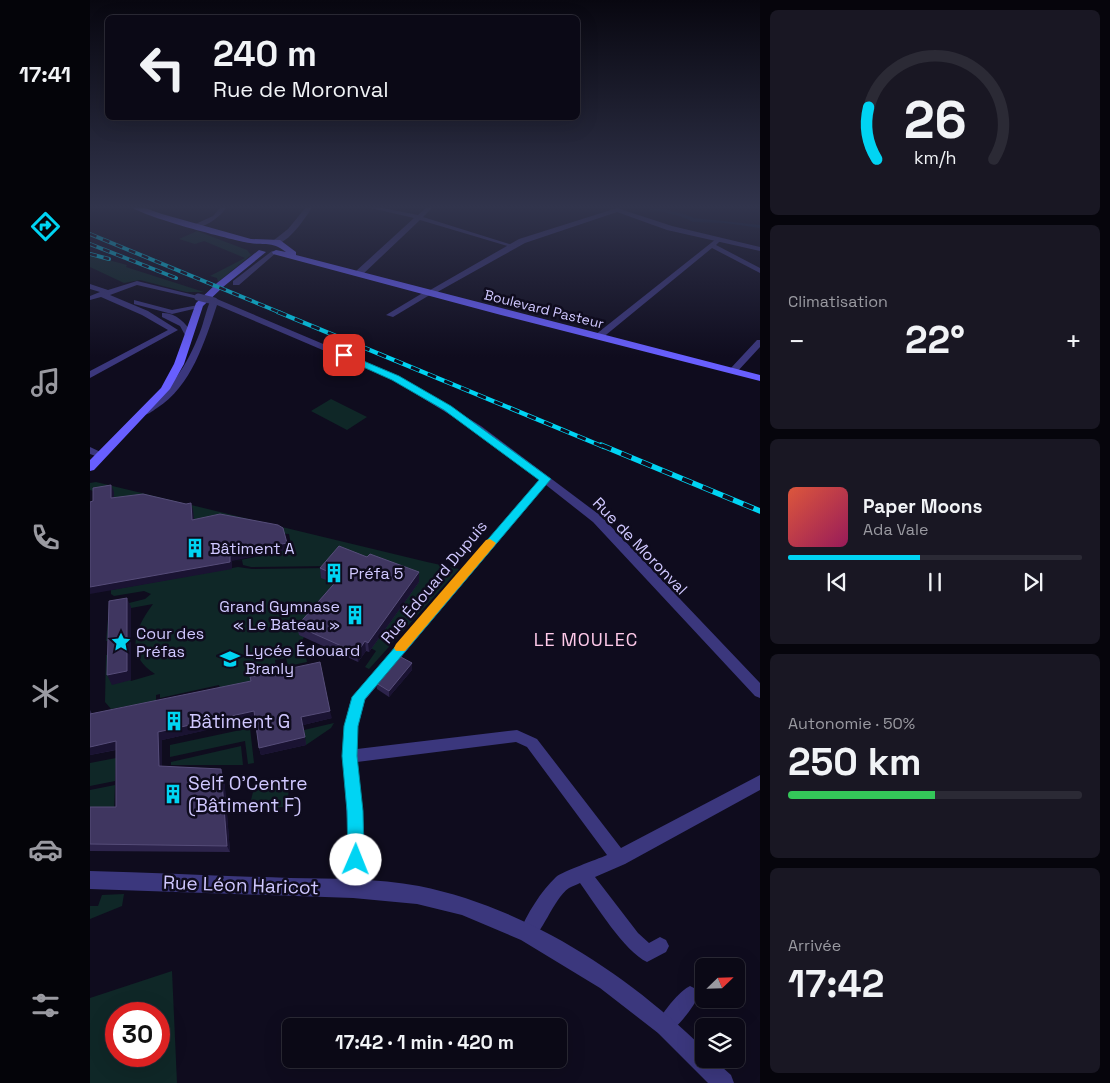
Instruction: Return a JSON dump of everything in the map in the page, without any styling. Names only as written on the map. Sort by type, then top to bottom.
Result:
[{"type":"main road","points":[[90,467],[143,413],[170,381],[179,364],[198,302],[252,257]]},
{"type":"main road","name":"Boulevard Pasteur","points":[[298,257],[321,265],[760,378]]},
{"type":"street","points":[[236,283],[268,257]]},
{"type":"street","points":[[358,274],[377,257]]},
{"type":"street","points":[[390,315],[494,257]]},
{"type":"street","points":[[598,337],[698,257]]},
{"type":"street","points":[[736,257],[760,272]]},
{"type":"street","name":"Rue de Moronval","points":[[90,298],[140,283],[198,302],[214,301],[396,378],[470,423],[596,518],[760,692]]},
{"type":"street","points":[[90,288],[174,319],[183,324],[188,333]]},
{"type":"street","points":[[104,293],[168,312],[183,312],[198,302]]},
{"type":"street","points":[[90,375],[173,332],[173,328],[166,323],[104,293]]},
{"type":"street","points":[[143,413],[161,402],[190,365],[214,301]]},
{"type":"street","points":[[733,371],[760,342]]},
{"type":"street","points":[[90,450],[102,455]]},
{"type":"street","name":"Rue Édouard Dupuis","points":[[353,889],[356,836],[350,756],[351,726],[355,707],[362,693],[546,479]]},
{"type":"street","points":[[350,756],[516,736],[532,743],[619,858]]},
{"type":"street","points":[[528,933],[544,904],[563,882],[619,858],[760,782]]},
{"type":"street","points":[[583,874],[632,939],[647,953],[660,946]]},
{"type":"street","name":"Rue Léon Haricot","points":[[90,880],[353,889],[409,894],[439,900],[482,913],[528,933],[607,981],[665,1026],[723,1083]]},
{"type":"street","points":[[665,1026],[690,995]]},
{"type":"green space","points":[[90,257],[96,257],[127,265],[126,267],[204,292],[186,292],[140,280],[124,283],[90,267]]},
{"type":"green space","points":[[241,257],[249,257],[218,282],[217,278],[210,276],[245,258]]},
{"type":"green space","points":[[331,399],[367,417],[347,430],[311,411]]},
{"type":"green space","points":[[96,482],[459,569],[369,669],[365,667],[376,651],[371,648],[301,635],[304,637],[302,641],[307,662],[288,666],[286,658],[275,660],[276,669],[273,670],[274,677],[220,689],[219,685],[160,698],[160,694],[156,695],[156,701],[111,709],[105,702],[106,655],[112,654],[131,681],[155,674],[145,666],[139,658],[136,649],[136,640],[141,622],[153,604],[131,608],[112,640],[106,641],[109,608],[145,599],[151,594],[144,591],[114,596],[111,594],[111,590],[238,567],[252,569],[329,568],[331,566],[251,567],[243,565],[242,560],[231,562],[288,550],[289,555],[293,555],[289,534],[195,527],[114,505],[100,493],[90,490],[90,483]]},
{"type":"green space","points":[[334,723],[331,728],[306,745],[304,730]]},
{"type":"green space","points":[[250,728],[254,763],[248,764],[245,741],[170,757],[170,745]]},
{"type":"green space","points":[[241,746],[243,765],[171,765],[171,762]]},
{"type":"green space","points":[[116,758],[115,781],[90,786],[90,763]]},
{"type":"green space","points":[[290,779],[287,807],[249,808],[254,788]]},
{"type":"green space","points":[[115,785],[114,814],[90,814],[90,790]]},
{"type":"green space","points":[[124,894],[122,906],[90,919],[90,906],[98,906],[102,895]]},
{"type":"green space","points":[[172,971],[177,1083],[90,1083],[90,998]]},
{"type":"building","name":"Bâtiment A","points":[[111,485],[111,498],[143,494],[186,504],[191,503],[192,520],[220,514],[278,525],[283,528],[287,543],[230,554],[230,562],[90,587],[90,502],[93,501],[93,488]]},
{"type":"building","name":"Grand Gymnase « Le Bateau »","points":[[339,546],[367,557],[370,554],[419,572],[368,643],[365,641],[357,653],[297,626],[340,577],[320,568]]},
{"type":"building","points":[[127,598],[127,671],[107,675],[109,601]]},
{"type":"building","points":[[399,656],[412,663],[389,691],[376,683]]},
{"type":"building","points":[[320,662],[330,711],[301,717],[305,737],[259,748],[254,711],[158,732],[159,766],[221,769],[227,846],[90,844],[90,807],[116,807],[116,741],[90,747],[90,714],[251,681],[250,677]]},
{"type":"railway","points":[[100,257],[109,259]]},
{"type":"railway","points":[[122,257],[176,278]]},
{"type":"railway","points":[[144,257],[281,313]]},
{"type":"railway","points":[[278,312],[604,447]]},
{"type":"railway","points":[[601,445],[760,511]]},
{"type":"slow traffic","points":[[401,648],[490,543]]},
{"type":"place","name":"Bâtiment A","points":[[195,548]]},
{"type":"place","name":"Préfa 5","points":[[334,573]]},
{"type":"place","name":"Grand Gymnase « Le Bateau »","points":[[355,615]]},
{"type":"place","name":"Cour des Préfas","points":[[121,642]]},
{"type":"place","name":"Lycée Édouard Branly","points":[[230,659]]},
{"type":"place","name":"Bâtiment G","points":[[174,721]]},
{"type":"place","name":"Self O'Centre (Bâtiment F)","points":[[173,794]]},
{"type":"district","name":"LE MOULEC","points":[[586,639]]},
{"type":"route","points":[[344,355],[396,378],[448,408],[546,479],[359,697],[351,726],[350,756],[355,811],[356,860]]}]
